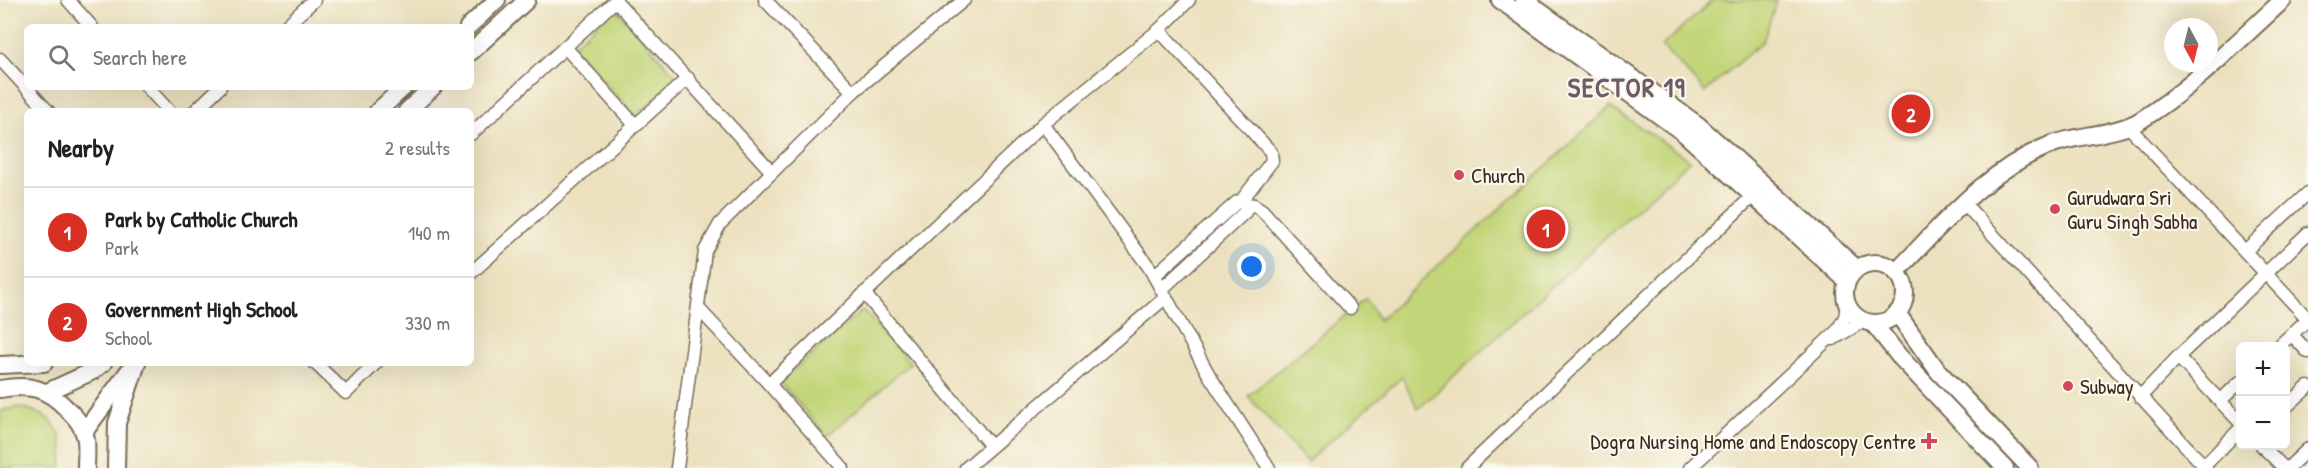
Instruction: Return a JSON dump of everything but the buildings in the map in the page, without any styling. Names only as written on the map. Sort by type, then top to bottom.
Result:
[{"type":"street","points":[[68,0],[89,24]]},
{"type":"street","points":[[288,24],[314,0]]},
{"type":"street","points":[[471,24],[497,0]]},
{"type":"street","points":[[474,49],[527,0]]},
{"type":"street","points":[[474,131],[616,0],[772,172]]},
{"type":"street","points":[[677,468],[705,251],[720,224],[853,92],[964,0]]},
{"type":"street","points":[[769,384],[1043,124],[1159,30],[1189,0]]},
{"type":"street","points":[[1500,0],[1759,190]]},
{"type":"street","points":[[1524,0],[1698,125],[1759,190],[1852,275]]},
{"type":"street","points":[[1896,272],[1963,202],[2002,171],[2053,144],[2139,122],[2201,75],[2283,0]]},
{"type":"street","points":[[771,2],[853,92]]},
{"type":"street","points":[[1159,30],[1271,152],[1272,161],[1243,202]]},
{"type":"street","points":[[565,47],[635,125]]},
{"type":"street","points":[[0,59],[24,85]]},
{"type":"street","points":[[474,270],[688,78]]},
{"type":"street","points":[[29,90],[45,108]]},
{"type":"street","points":[[150,90],[166,108]]},
{"type":"street","points":[[198,108],[217,90]]},
{"type":"street","points":[[381,108],[401,90]]},
{"type":"street","points":[[410,108],[430,90]]},
{"type":"street","points":[[1043,124],[1154,276],[1209,375],[1269,468]]},
{"type":"street","points":[[2128,126],[2308,319],[2284,342]]},
{"type":"street","points":[[1467,468],[1759,190]]},
{"type":"street","points":[[2245,251],[2308,193]]},
{"type":"street","points":[[1154,276],[1237,201],[1254,205],[1262,210],[1350,308]]},
{"type":"street","points":[[966,468],[1164,293],[1245,212],[1247,208],[1243,202]]},
{"type":"street","points":[[1963,202],[2205,467],[2236,434]]},
{"type":"street","points":[[2140,397],[2178,357],[2308,233]]},
{"type":"street","points":[[1690,468],[1837,331],[1845,317],[1847,305],[1845,293],[1852,275],[1866,264],[1877,263],[1896,272],[1903,282],[1905,294],[1902,306],[1897,313],[1883,322],[1868,322],[1819,348]]},
{"type":"street","points":[[864,293],[991,446]]},
{"type":"street","points":[[1847,305],[1854,315],[1868,322],[2005,468]]},
{"type":"street","points":[[698,308],[843,468]]},
{"type":"street","points":[[1897,313],[1938,371],[2030,468]]},
{"type":"street","points":[[2292,335],[2308,352]]},
{"type":"street","points":[[2178,357],[2236,417]]},
{"type":"street","points":[[0,365],[24,364]]},
{"type":"street","points":[[47,392],[99,366]]},
{"type":"street","points":[[84,432],[103,403],[134,366]]},
{"type":"street","points":[[116,468],[117,423],[135,366]]},
{"type":"street","points":[[318,366],[346,393],[373,366]]},
{"type":"street","points":[[1925,383],[1938,371]]},
{"type":"street","points":[[0,389],[28,387],[56,397],[78,419],[84,432],[86,468]]},
{"type":"street","points":[[2220,401],[2236,387]]},
{"type":"street","points":[[2290,403],[2308,387]]},
{"type":"street","points":[[2266,450],[2286,468],[2308,449]]},
{"type":"green space","points":[[1713,0],[1777,0],[1763,41],[1705,92],[1662,46]]},
{"type":"green space","points":[[615,8],[678,78],[635,116],[572,46]]},
{"type":"green space","points":[[1610,107],[1690,160],[1418,409],[1402,377],[1307,462],[1248,396],[1366,298],[1379,320]]},
{"type":"green space","points":[[863,310],[910,363],[827,436],[780,382]]},
{"type":"green space","points":[[18,407],[40,414],[55,427],[62,445],[61,468],[0,468],[0,411]]},
{"type":"place","name":"Government High School","points":[[1911,114]]},
{"type":"place","name":"Church","points":[[1459,175]]},
{"type":"place","name":"Gurudwara Sri Guru Singh Sabha","points":[[2055,209]]},
{"type":"place","name":"Park by Catholic Church","points":[[1546,229]]},
{"type":"place","name":"Subway","points":[[2068,386]]},
{"type":"place","name":"Dogra Nursing Home and Endoscopy Centre","points":[[1929,441]]},
{"type":"district","name":"SECTOR 19","points":[[1627,87]]}]
